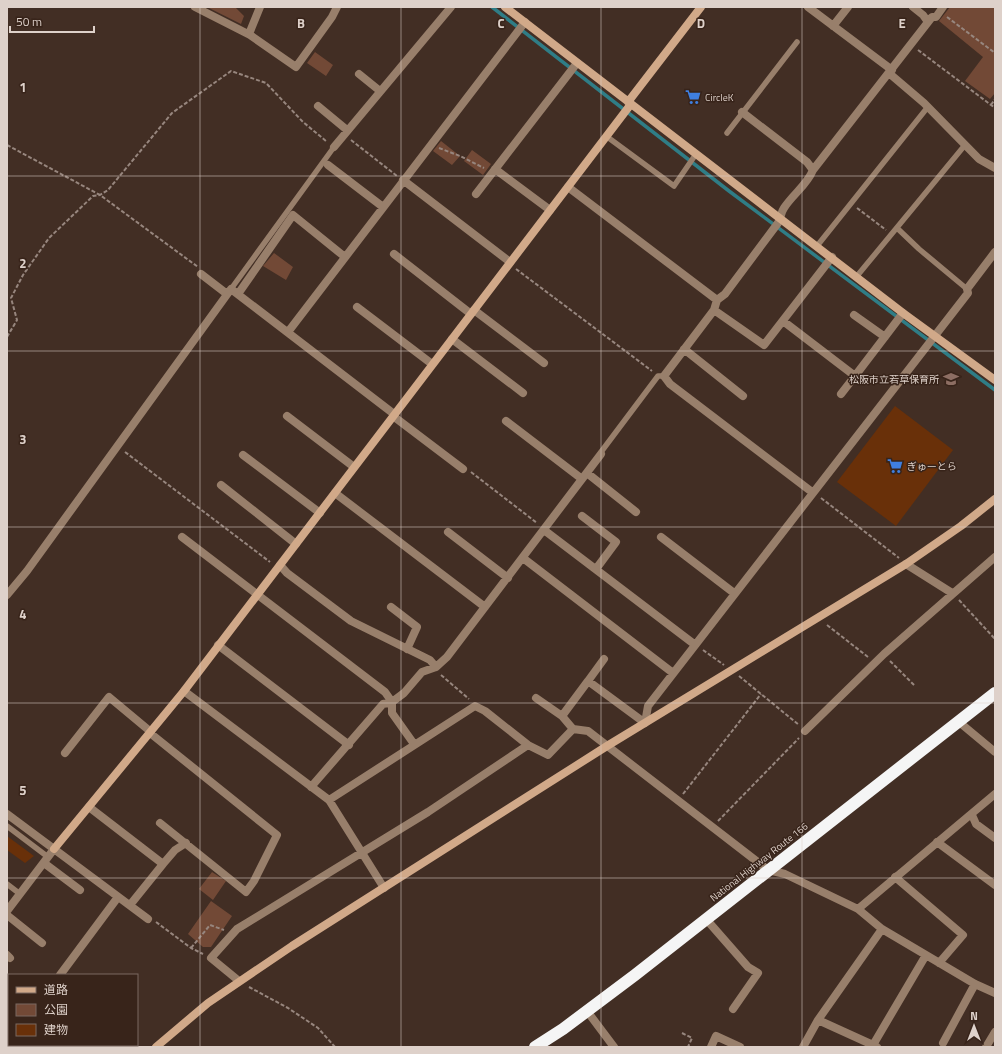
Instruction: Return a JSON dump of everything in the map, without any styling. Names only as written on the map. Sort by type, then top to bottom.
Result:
[{"type":"highway","name":"National Highway Route 166","points":[[535,1047],[587,1011],[995,693]]},
{"type":"street","points":[[195,7],[249,34],[296,67],[332,17],[337,7]]},
{"type":"street","points":[[249,34],[260,7]]},
{"type":"street","points":[[334,147],[451,7]]},
{"type":"street","points":[[505,7],[521,26],[695,156],[778,223],[817,246],[831,259],[857,276],[901,316],[933,340],[995,380]]},
{"type":"street","points":[[7,911],[54,849],[151,733],[184,691],[568,187],[701,7]]},
{"type":"street","points":[[808,7],[891,72],[924,103],[927,108],[979,160],[995,168]]},
{"type":"street","points":[[833,26],[848,7]]},
{"type":"street","points":[[913,7],[923,15],[928,22]]},
{"type":"street","points":[[812,492],[661,376],[714,310],[717,300],[725,294],[778,223],[782,210],[796,191],[809,179],[813,170],[891,72],[928,22],[941,9]]},
{"type":"street","points":[[288,332],[521,26]]},
{"type":"street","points":[[476,194],[574,67]]},
{"type":"street","points":[[359,74],[380,91]]},
{"type":"street","points":[[318,106],[346,132]]},
{"type":"street","points":[[742,112],[807,162],[813,170]]},
{"type":"street","points":[[328,165],[383,207]]},
{"type":"street","points":[[493,172],[550,210]]},
{"type":"street","points":[[403,180],[510,263]]},
{"type":"street","points":[[568,187],[717,300]]},
{"type":"street","points":[[7,595],[27,571],[232,293],[293,215],[345,256]]},
{"type":"street","points":[[645,723],[648,706],[694,644],[933,340],[968,293],[967,288],[995,252]]},
{"type":"street","points":[[394,254],[544,363]]},
{"type":"street","points":[[714,310],[764,345],[831,259]]},
{"type":"street","points":[[201,274],[232,293],[288,332],[463,469]]},
{"type":"street","points":[[357,306],[432,364]]},
{"type":"street","points":[[854,315],[885,337]]},
{"type":"street","points":[[841,394],[901,316]]},
{"type":"street","points":[[783,321],[855,376]]},
{"type":"street","points":[[452,339],[523,393]]},
{"type":"street","points":[[684,349],[743,396]]},
{"type":"street","points":[[287,416],[354,467]]},
{"type":"street","points":[[506,421],[636,512]]},
{"type":"street","points":[[311,787],[383,704],[392,702],[404,693],[422,672],[436,667],[447,657],[601,454]]},
{"type":"street","points":[[243,455],[320,513]]},
{"type":"street","points":[[221,485],[296,544]]},
{"type":"street","points":[[335,493],[485,607]]},
{"type":"street","points":[[156,1047],[208,1004],[239,981],[607,746],[733,671],[906,564],[961,526],[995,499]]},
{"type":"street","points":[[582,516],[616,542],[596,569]]},
{"type":"street","points":[[544,529],[694,644]]},
{"type":"street","points":[[448,532],[508,578]]},
{"type":"street","points":[[182,537],[385,692],[392,702],[392,713],[414,744]]},
{"type":"street","points":[[661,537],[734,592]]},
{"type":"street","points":[[805,731],[884,654],[947,601],[952,593],[995,557]]},
{"type":"street","points":[[523,558],[673,673]]},
{"type":"street","points":[[906,564],[952,593]]},
{"type":"street","points":[[280,565],[287,573],[351,621],[430,660],[436,667]]},
{"type":"street","points":[[391,607],[417,627],[407,649]]},
{"type":"street","points":[[218,645],[349,745]]},
{"type":"street","points":[[562,716],[604,659]]},
{"type":"street","points":[[588,681],[645,723]]},
{"type":"street","points":[[184,691],[329,800],[384,888]]},
{"type":"street","points":[[64,753],[108,697],[277,835],[254,882],[246,892],[160,822]]},
{"type":"street","points":[[536,698],[562,716],[573,729],[588,731],[768,870],[785,874],[858,909],[882,930],[975,984],[995,992]]},
{"type":"street","points":[[329,800],[475,706],[485,711],[528,745],[548,755],[573,729]]},
{"type":"street","points":[[959,722],[995,752]]},
{"type":"street","points":[[239,981],[211,958],[237,929],[362,851],[428,812],[528,745]]},
{"type":"street","points":[[858,909],[937,842],[972,815],[995,794]]},
{"type":"street","points":[[89,808],[162,864]]},
{"type":"street","points":[[7,814],[148,919]]},
{"type":"street","points":[[972,815],[976,824],[995,838]]},
{"type":"street","points":[[937,842],[995,885]]},
{"type":"street","points":[[130,905],[162,864],[175,850],[186,843]]},
{"type":"street","points":[[46,860],[80,890]]},
{"type":"street","points":[[895,877],[963,935],[940,963]]},
{"type":"street","points":[[61,974],[118,897]]},
{"type":"street","points":[[7,915],[42,943]]},
{"type":"street","points":[[706,919],[748,967],[758,973],[733,1009]]},
{"type":"street","points":[[803,1047],[818,1020],[882,930]]},
{"type":"street","points":[[818,1020],[874,1046],[926,955]]},
{"type":"street","points":[[943,1043],[975,984]]},
{"type":"street","points":[[587,1011],[614,1047]]},
{"type":"street","points":[[986,1047],[995,1032]]},
{"type":"street","points":[[711,1047],[716,1036],[740,1047]]},
{"type":"lane","points":[[727,133],[797,42]]},
{"type":"lane","points":[[817,246],[927,108]]},
{"type":"lane","points":[[606,136],[674,186],[695,156]]},
{"type":"lane","points":[[857,276],[965,145]]},
{"type":"lane","points":[[232,293],[334,147]]},
{"type":"lane","points":[[897,228],[919,249],[967,288]]},
{"type":"lane","points":[[601,454],[601,452],[661,376]]},
{"type":"lane","points":[[7,826],[46,860]]},
{"type":"lane","points":[[7,884],[20,894]]},
{"type":"path","points":[[941,9],[995,53]]},
{"type":"path","points":[[917,50],[995,108]]},
{"type":"path","points":[[7,337],[17,320],[11,298],[23,275],[49,238],[93,196],[100,195],[108,190],[172,113],[231,71],[266,83],[303,122],[334,147]]},
{"type":"path","points":[[991,105],[995,99]]},
{"type":"path","points":[[346,132],[403,180]]},
{"type":"path","points":[[432,143],[436,147],[460,156],[493,172]]},
{"type":"path","points":[[7,145],[100,195],[202,270],[201,274]]},
{"type":"path","points":[[850,203],[891,234]]},
{"type":"path","points":[[510,263],[661,376]]},
{"type":"path","points":[[118,447],[271,563],[280,565]]},
{"type":"path","points":[[463,469],[466,468],[544,529]]},
{"type":"path","points":[[812,492],[906,564]]},
{"type":"path","points":[[952,593],[995,639]]},
{"type":"path","points":[[827,625],[875,663]]},
{"type":"path","points":[[694,644],[733,671],[805,731],[712,827]]},
{"type":"path","points":[[884,654],[916,686]]},
{"type":"path","points":[[436,667],[445,680],[468,697],[475,706]]},
{"type":"path","points":[[678,801],[761,694]]},
{"type":"path","points":[[148,919],[151,918],[191,948],[211,958]]},
{"type":"path","points":[[191,948],[210,925],[227,931],[231,935]]},
{"type":"path","points":[[239,981],[288,1008],[318,1028],[335,1047]]},
{"type":"path","points":[[682,1033],[692,1038],[688,1047]]},
{"type":"green space","points":[[235,7],[244,16],[241,24],[209,8]]},
{"type":"green space","points":[[950,7],[995,7],[995,93],[990,99],[965,81],[983,57],[939,21]]},
{"type":"green space","points":[[315,52],[333,65],[326,76],[307,63]]},
{"type":"green space","points":[[441,141],[460,156],[452,165],[433,151]]},
{"type":"green space","points":[[472,150],[491,164],[483,175],[464,161]]},
{"type":"green space","points":[[274,253],[293,267],[286,280],[263,266]]},
{"type":"green space","points":[[212,872],[226,881],[213,900],[199,889]]},
{"type":"green space","points":[[211,901],[232,916],[211,947],[203,947],[188,934]]},
{"type":"building","name":"ぎゅーとら","points":[[895,406],[953,450],[896,526],[837,482]]},
{"type":"building","points":[[7,836],[34,856],[25,863],[7,850]]},
{"type":"waterway","points":[[492,7],[729,191],[995,390]]},
{"type":"place","name":"CircleK","points":[[693,97]]},
{"type":"place","name":"松阪市立若草保育所","points":[[951,379]]},
{"type":"place","name":"ぎゅーとら","points":[[895,466]]}]
